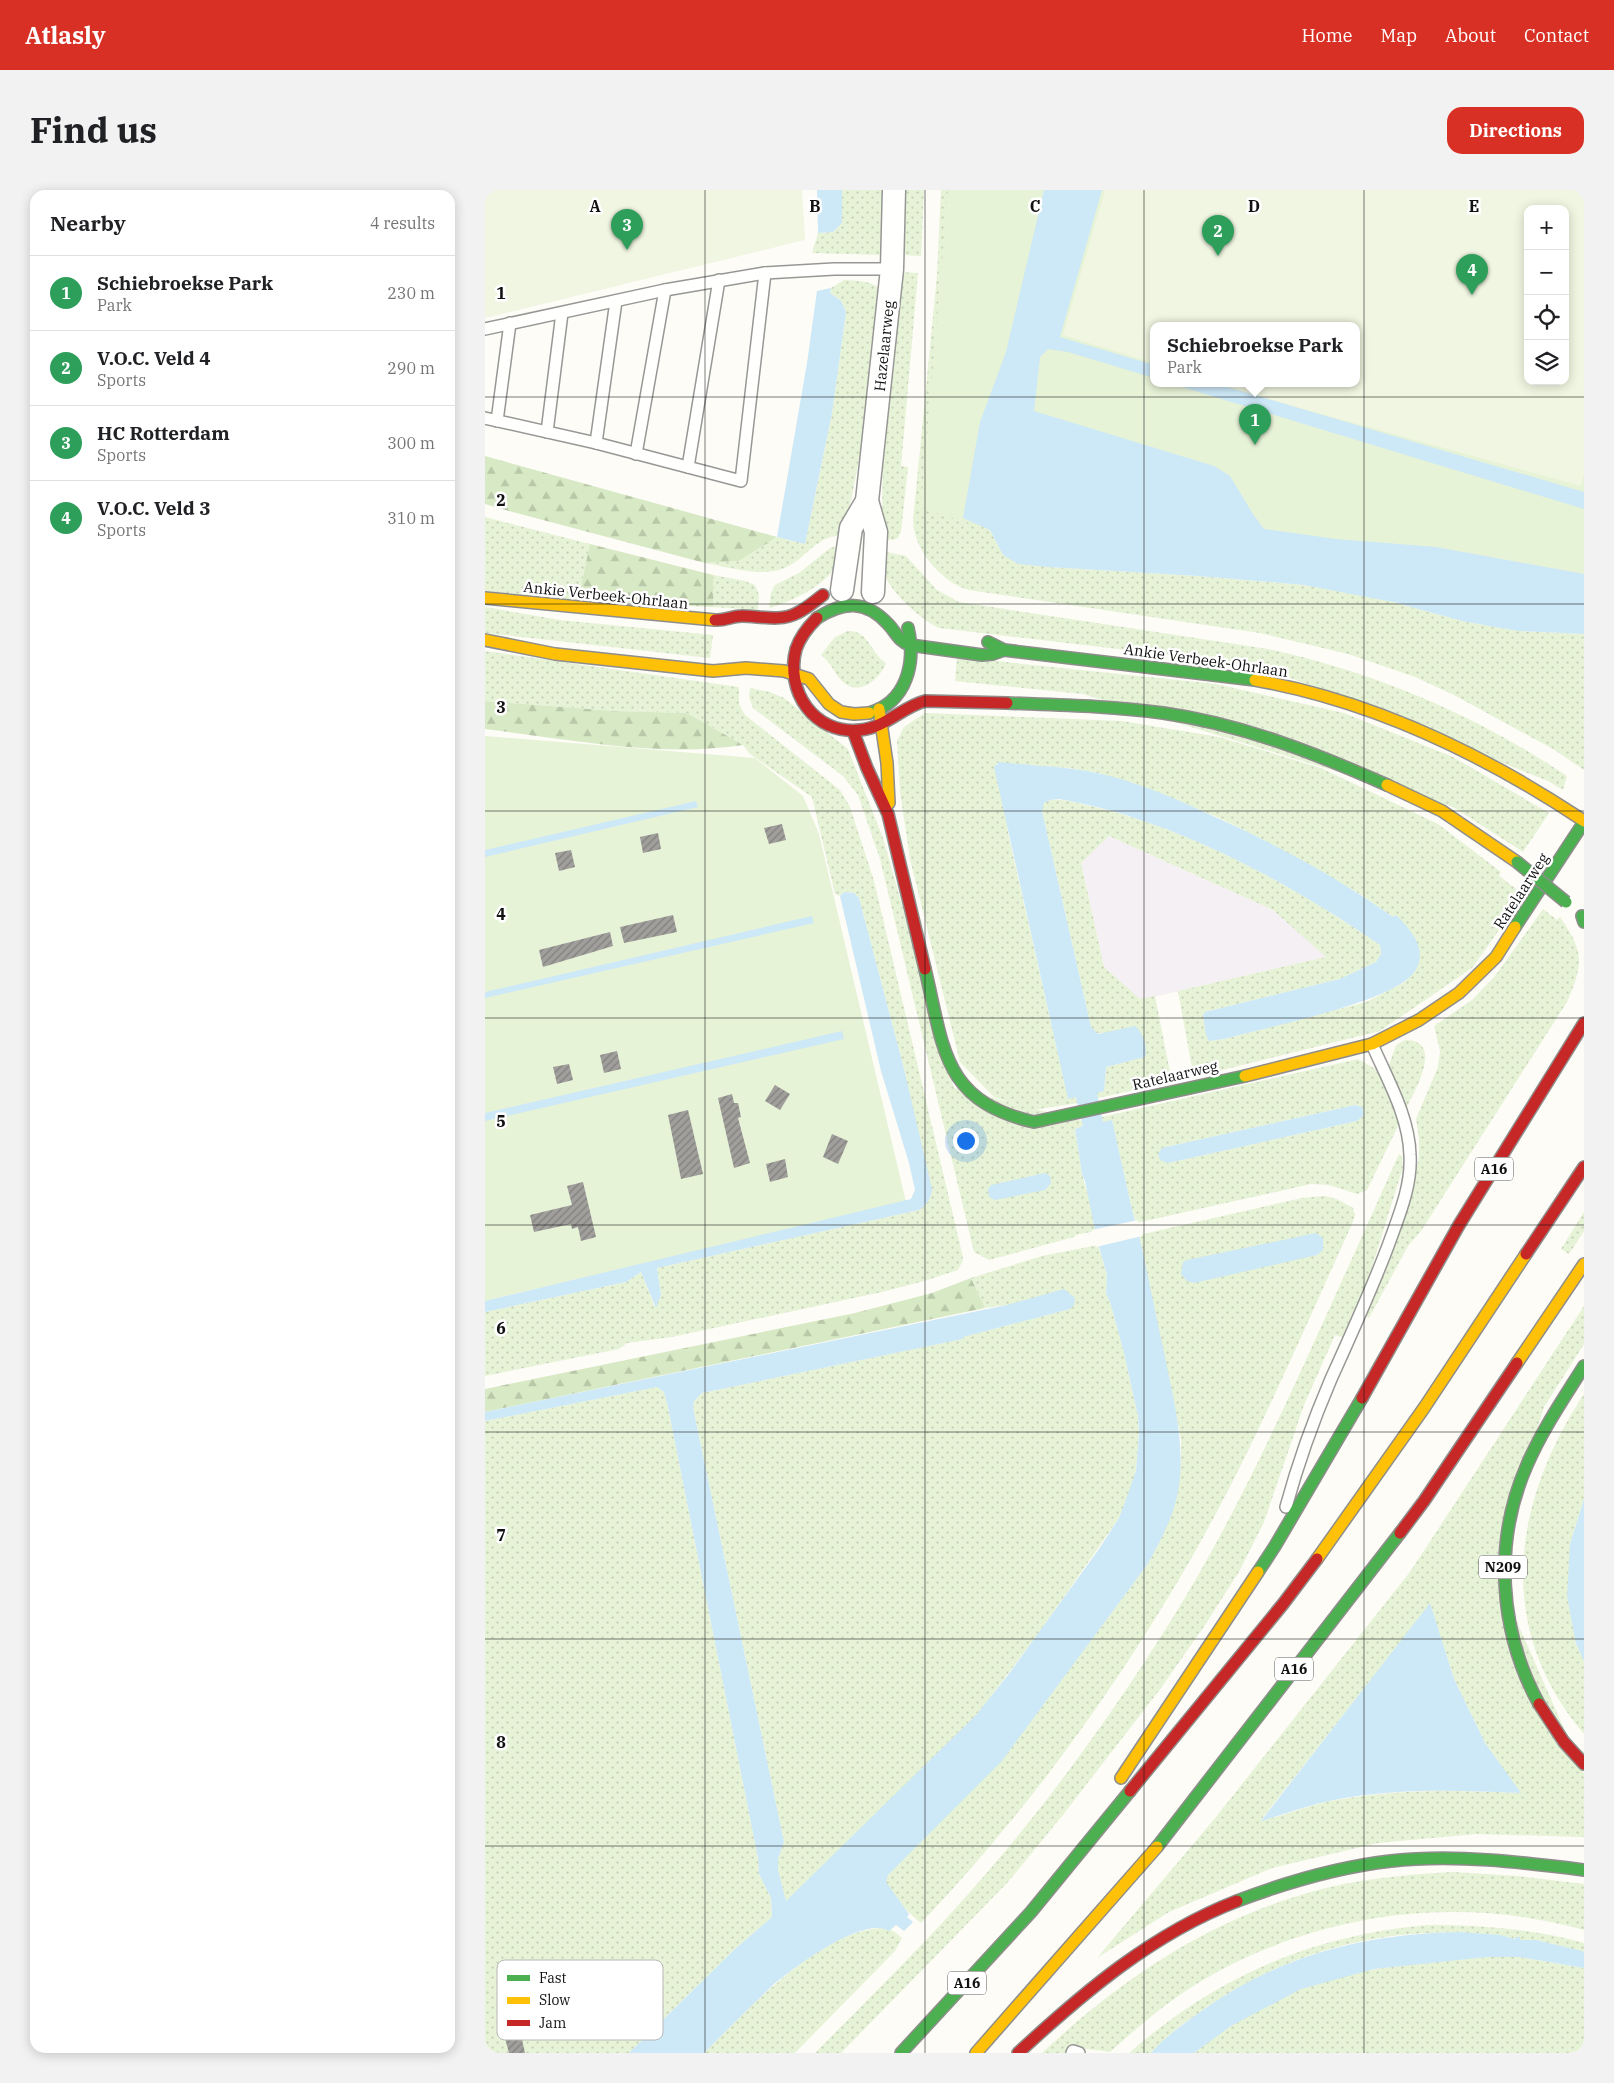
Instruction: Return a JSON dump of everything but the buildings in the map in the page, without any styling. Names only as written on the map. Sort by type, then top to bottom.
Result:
[{"type":"main road","name":"Ankie Verbeek-Ohrlaan","points":[[485,598],[723,621],[739,616],[770,618],[788,616],[796,614],[821,596],[858,594]]},
{"type":"main road","points":[[858,594],[821,613],[812,620],[802,635],[795,652],[790,686],[813,715],[826,724],[853,731],[872,729],[881,726],[924,700],[1118,708],[1165,714],[1284,743],[1367,776],[1442,811],[1517,862],[1566,902],[1583,919]]},
{"type":"main road","points":[[858,594],[855,606],[872,611],[889,624],[899,639],[911,645]]},
{"type":"main road","points":[[485,640],[555,654],[713,671],[733,668],[804,676],[830,706],[854,715],[867,714],[879,709],[910,685],[911,645],[914,631],[904,618]]},
{"type":"main road","name":"Ankie Verbeek-Ohrlaan","points":[[723,621],[739,631]]},
{"type":"main road","points":[[788,635],[802,635]]},
{"type":"main road","name":"Ankie Verbeek-Ohrlaan","points":[[974,640],[991,643],[1004,650],[1167,668],[1288,687],[1356,706],[1420,732],[1521,781],[1557,802],[1584,822]]},
{"type":"main road","name":"Ankie Verbeek-Ohrlaan","points":[[911,645],[991,655],[1004,650]]},
{"type":"main road","points":[[713,671],[731,679],[739,680]]},
{"type":"main road","points":[[989,691],[1049,706]]},
{"type":"main road","name":"Ratelaarweg","points":[[879,709],[887,763],[888,814]]},
{"type":"main road","name":"Ratelaarweg","points":[[853,731],[888,814],[947,1059],[955,1076],[967,1091],[989,1107],[1014,1118],[1034,1122],[1283,1068],[1372,1044],[1419,1020],[1459,993],[1496,957],[1584,822]]},
{"type":"main road","name":"A16","points":[[1113,1790],[1275,1546],[1408,1318],[1459,1225],[1584,1023]]},
{"type":"main road","name":"A16","points":[[901,2053],[1031,1912],[1283,1604],[1343,1524],[1423,1408],[1584,1167]]},
{"type":"main road","name":"A16","points":[[976,2053],[1146,1862],[1325,1630],[1423,1501],[1584,1264]]},
{"type":"main road","name":"N209","points":[[1584,1366],[1546,1426],[1520,1482],[1507,1530],[1503,1573],[1506,1612],[1513,1646],[1526,1680],[1550,1725],[1575,1756],[1584,1764]]},
{"type":"main road","name":"A16","points":[[1031,1912],[1102,1806]]},
{"type":"main road","points":[[1018,2053],[1089,1989],[1150,1946],[1218,1909],[1263,1891],[1307,1878],[1391,1861],[1468,1859],[1584,1870]]},
{"type":"street","name":"Hazelaarweg","points":[[858,594],[876,532],[867,501],[892,269],[894,190]]},
{"type":"street","name":"Hazelaarweg","points":[[858,594],[851,528],[867,501]]},
{"type":"lane","points":[[485,329],[665,290],[765,273],[834,269],[892,269]]},
{"type":"lane","points":[[485,418],[596,442],[741,481],[765,273]]},
{"type":"lane","points":[[688,467],[719,280]]},
{"type":"lane","points":[[636,454],[665,290]]},
{"type":"lane","points":[[596,442],[616,301]]},
{"type":"lane","points":[[547,432],[562,312]]},
{"type":"lane","points":[[497,421],[510,323]]},
{"type":"lane","points":[[1275,1546],[1299,1462],[1330,1382],[1371,1289],[1399,1215],[1407,1185],[1410,1155],[1406,1125],[1372,1044]]},
{"type":"lane","points":[[1072,2053],[1073,2051],[1079,2053]]},
{"type":"shaded area","points":[[1109,836],[1273,910],[1327,957],[1140,1000],[1104,968],[1081,862]]},
{"type":"green space","points":[[485,190],[802,190],[805,240],[485,318]]},
{"type":"green space","points":[[842,190],[888,190],[885,247],[881,255],[812,253],[818,233],[833,232],[842,223]]},
{"type":"green space","points":[[904,190],[924,190],[921,256],[902,255]]},
{"type":"green space","points":[[941,190],[1044,190],[963,518],[990,530],[1003,555],[1048,567],[1198,576],[1304,585],[1393,602],[1462,621],[1519,631],[1584,634],[1584,770],[1553,749],[1452,694],[1415,677],[1348,654],[1260,633],[969,590],[949,580],[939,572],[918,543],[913,521],[937,275]]},
{"type":"green space","points":[[948,190],[1584,190],[1584,605],[992,530],[921,508]]},
{"type":"green space","points":[[1105,190],[1584,190],[1584,474],[1581,486],[1231,387],[1360,387],[1360,322],[1150,322],[1150,362],[1063,335]]},
{"type":"green space","points":[[900,272],[918,273],[901,466],[908,467],[901,532],[898,538],[893,540],[882,539],[883,439]]},
{"type":"green space","points":[[844,280],[867,282],[879,288],[866,424],[844,536],[834,536],[826,539],[790,565],[773,571],[744,571],[705,563],[739,561],[777,537],[805,544],[832,413],[846,312],[841,301],[830,293],[831,288]]},
{"type":"green space","points":[[485,456],[777,537],[739,561],[705,563],[509,511],[485,504]]},
{"type":"green space","points":[[485,517],[590,544],[578,600],[485,591]]},
{"type":"green space","points":[[590,544],[713,575],[713,607],[578,600]]},
{"type":"green space","points":[[843,547],[829,576],[805,593],[769,608],[771,593],[775,585],[799,573],[830,548]]},
{"type":"green space","points":[[881,551],[906,556],[937,590],[959,602],[1268,649],[1347,670],[1386,683],[1461,715],[1532,754],[1567,776],[1563,790],[1548,781],[1268,669],[1220,661],[939,628],[907,605],[893,589],[884,571]]},
{"type":"green space","points":[[713,575],[745,581],[755,585],[759,595],[758,610],[713,607]]},
{"type":"green space","points":[[485,607],[560,620],[713,635],[710,658],[485,633]]},
{"type":"green space","points":[[847,631],[854,631],[865,638],[886,663],[874,680],[862,687],[856,688],[843,682],[821,655],[834,638]]},
{"type":"green space","points":[[485,651],[739,687],[739,704],[745,715],[840,790],[850,807],[874,881],[962,1253],[963,1260],[958,1270],[882,1292],[672,1337],[627,1343],[619,1349],[485,1376],[485,1312],[626,1282],[641,1272],[655,1307],[661,1295],[657,1268],[919,1210],[931,1196],[904,1069],[859,898],[854,893],[844,892],[840,896],[835,894],[812,797],[750,754],[743,745],[687,713],[614,711],[485,701]]},
{"type":"green space","points":[[957,657],[1216,684],[1344,713],[1453,757],[1549,813],[1523,852],[1453,807],[1083,694],[955,681]]},
{"type":"green space","points":[[750,688],[770,692],[784,698],[848,749],[883,838],[954,1088],[1082,1121],[1083,1126],[1075,1129],[1082,1174],[1091,1205],[1095,1231],[989,1260],[974,1252],[880,859],[858,795],[843,776],[753,708],[749,697]]},
{"type":"green space","points":[[485,701],[614,711],[687,713],[743,745],[679,749],[614,746],[485,729]]},
{"type":"green space","points":[[925,713],[1122,721],[1219,737],[1321,768],[1438,824],[1501,872],[1499,876],[1524,895],[1472,968],[1380,1031],[1198,1076],[1192,1068],[1178,991],[1326,957],[1273,910],[1109,836],[1081,863],[1104,967],[1140,999],[1155,996],[1170,1072],[1167,1083],[1098,1098],[1096,1093],[1104,1091],[1106,1067],[1145,1057],[1145,1046],[1105,1033],[1096,1033],[1091,1027],[1042,811],[1042,806],[1046,801],[1069,801],[1129,816],[1205,845],[1278,881],[1380,945],[1381,954],[1376,962],[1340,979],[1205,1012],[1203,1015],[1209,1041],[1224,1039],[1366,1002],[1405,982],[1415,971],[1419,961],[1396,915],[1393,917],[1358,893],[1226,821],[1155,791],[1098,773],[1069,768],[996,763],[1009,837],[1068,1098],[1076,1097],[1078,1103],[1033,1110],[994,1097],[960,1062],[910,859],[900,792],[897,741],[904,727]]},
{"type":"green space","points":[[485,736],[755,758],[803,796],[819,834],[906,1202],[485,1301]]},
{"type":"green space","points":[[1543,909],[1557,920],[1560,917],[1574,939],[1579,958],[1579,967],[1573,988],[1567,1002],[1421,1231],[1408,1246],[1369,1318],[1366,1316],[1412,1186],[1419,1158],[1416,1119],[1438,1067],[1440,1051],[1434,1026],[1472,1000],[1495,976]]},
{"type":"green space","points":[[1405,1040],[1417,1042],[1423,1048],[1425,1057],[1420,1079],[1406,1109],[1389,1065],[1396,1045]]},
{"type":"green space","points":[[1358,1059],[1379,1071],[1399,1124],[1367,1190],[1357,1194],[1329,1185],[1311,1184],[1136,1223],[1112,1121],[1103,1122],[1102,1117]],"holes":[[[1355,1105],[1362,1107],[1364,1115],[1357,1121],[1168,1163],[1161,1150],[1166,1147]]]},
{"type":"green space","points":[[1399,1154],[1402,1156],[1403,1167],[1372,1267],[1357,1308],[1344,1338],[1335,1335],[1304,1405],[1264,1522],[1240,1570],[1205,1625],[1161,1688],[1062,1816],[1008,1882],[841,2053],[815,2053],[927,1939],[991,1868],[1061,1780],[1147,1658],[1205,1563],[1274,1430]]},
{"type":"green space","points":[[1325,1196],[1337,1199],[1353,1208],[1355,1215],[1352,1224],[1254,1439],[1211,1523],[1159,1612],[1098,1706],[1031,1796],[996,1839],[921,1923],[890,1891],[885,1879],[1001,1761],[1147,1565],[1163,1534],[1174,1505],[1180,1474],[1181,1439],[1139,1235],[1302,1198]]},
{"type":"green space","points":[[1584,1212],[1584,1231],[1569,1254],[1561,1249]]},
{"type":"green space","points":[[1098,1245],[1107,1275],[1106,1293],[1124,1353],[1138,1416],[1139,1433],[1136,1471],[1131,1490],[1119,1518],[1038,1634],[976,1716],[786,1902],[778,1870],[778,1859],[784,1842],[693,1408],[694,1401],[702,1393],[962,1339],[962,1337],[1070,1309],[1007,1305],[985,1308],[971,1278],[1042,1256]]},
{"type":"green space","points":[[971,1278],[985,1308],[485,1412],[485,1389],[855,1313],[932,1293]]},
{"type":"green space","points":[[1584,1306],[1584,1344],[1544,1407],[1495,1572],[1584,1774],[1584,1837],[1476,1834],[1378,1843],[1272,1868],[1169,1912],[1097,1958],[1216,1817],[1410,1572]],"holes":[[[1430,1604],[1454,1679],[1485,1743],[1520,1793],[1451,1791],[1359,1796],[1326,1802],[1261,1820]]]},
{"type":"green space","points":[[657,1387],[664,1392],[668,1407],[758,1858],[759,1874],[771,1898],[772,1917],[735,1949],[663,2020],[663,1960],[497,1960],[497,2040],[642,2040],[629,2053],[485,2053],[485,1421]]},
{"type":"green space","points":[[1584,1394],[1584,1499],[1570,1544],[1576,1644],[1584,1661],[1584,1734],[1555,1693],[1536,1651],[1525,1609],[1523,1565],[1529,1522],[1541,1478],[1560,1436]]},
{"type":"green space","points":[[1453,1872],[1518,1876],[1584,1884],[1584,1930],[1536,1919],[1487,1913],[1438,1912],[1389,1916],[1340,1925],[1293,1939],[1247,1957],[1203,1980],[1166,2005],[1110,2052],[1072,2047],[1065,2053],[1042,2053],[1075,2023],[1144,1970],[1181,1947],[1260,1909],[1301,1895],[1344,1884],[1398,1876]]},
{"type":"green space","points":[[1428,1925],[1488,1927],[1546,1934],[1584,1943],[1584,1952],[1536,1940],[1520,1940],[1520,1938],[1515,1939],[1498,1935],[1472,1933],[1398,1935],[1367,1940],[1307,1956],[1251,1981],[1197,2014],[1173,2032],[1151,2053],[1129,2053],[1162,2026],[1197,2002],[1232,1981],[1268,1964],[1345,1938],[1385,1930]]},
{"type":"green space","points":[[879,1928],[892,1930],[902,1938],[895,1951],[795,2053],[704,2053],[762,1996],[808,1959],[832,1944],[856,1933]]},
{"type":"green space","points":[[1487,1957],[1520,1957],[1584,1968],[1584,2053],[1194,2053],[1259,2009],[1287,1995],[1323,1981],[1369,1970]]},
{"type":"water","points":[[817,190],[842,190],[842,223],[833,232],[818,233]]},
{"type":"water","points":[[1044,190],[1102,190],[1060,337],[1150,364],[1150,377],[1068,352],[1048,349],[1040,357],[1034,411],[1214,466],[1230,476],[1264,529],[1336,539],[1436,547],[1584,574],[1584,634],[1519,631],[1495,627],[1462,621],[1393,602],[1304,585],[1018,564],[1003,555],[990,530],[963,518],[980,422],[1006,352]]},
{"type":"water","points":[[831,288],[830,293],[841,301],[846,312],[832,413],[805,544],[777,537],[807,363],[817,291]]},
{"type":"water","points":[[1182,387],[1227,387],[1584,492],[1584,509]]},
{"type":"water","points":[[999,762],[1097,773],[1125,780],[1178,800],[1301,860],[1348,887],[1393,917],[1396,915],[1416,940],[1419,947],[1419,963],[1415,971],[1403,982],[1383,993],[1357,1003],[1297,1021],[1209,1041],[1206,1035],[1203,1015],[1205,1012],[1340,979],[1376,962],[1381,954],[1380,945],[1344,921],[1267,876],[1227,855],[1185,837],[1101,808],[1059,799],[1044,803],[1042,811],[1091,1027],[1098,1034],[1135,1026],[1140,1032],[1145,1045],[1145,1057],[1106,1067],[1104,1091],[1097,1093],[1103,1122],[1112,1120],[1139,1235],[1175,1407],[1181,1458],[1178,1492],[1173,1511],[1147,1565],[1001,1762],[888,1875],[886,1882],[909,1914],[907,1917],[913,1922],[904,1931],[896,1925],[889,1931],[877,1928],[863,1930],[828,1946],[772,1986],[704,2053],[629,2053],[642,2040],[663,2040],[663,2020],[735,1949],[772,1917],[771,1898],[759,1874],[758,1858],[668,1407],[664,1392],[657,1387],[485,1421],[485,1412],[1007,1305],[1064,1289],[1075,1298],[1074,1305],[1070,1309],[963,1337],[963,1339],[702,1393],[694,1401],[693,1408],[784,1842],[778,1859],[778,1870],[786,1901],[976,1715],[1008,1675],[1099,1549],[1119,1518],[1136,1471],[1139,1433],[1138,1416],[1124,1353],[1106,1293],[1107,1275],[1082,1174],[1075,1129],[1083,1126],[1076,1097],[1068,1099],[994,767]]},
{"type":"water","points":[[696,801],[698,807],[485,857],[485,850]]},
{"type":"water","points":[[844,892],[854,893],[859,898],[904,1069],[932,1189],[926,1204],[919,1210],[657,1268],[661,1295],[656,1308],[641,1272],[626,1282],[485,1312],[485,1301],[911,1199],[915,1190],[909,1163],[881,1071],[840,896]]},
{"type":"water","points":[[812,916],[814,923],[485,998],[485,992]]},
{"type":"water","points":[[842,1031],[844,1039],[485,1121],[485,1113]]},
{"type":"water","points":[[1355,1105],[1362,1107],[1364,1115],[1357,1121],[1168,1163],[1160,1160],[1158,1154],[1162,1148],[1166,1147]]},
{"type":"water","points":[[1045,1173],[1050,1176],[1051,1183],[1045,1190],[995,1200],[989,1197],[988,1189],[991,1185]]},
{"type":"water","points":[[1316,1233],[1323,1238],[1323,1250],[1317,1255],[1194,1283],[1187,1281],[1181,1274],[1183,1262],[1187,1260]]},
{"type":"water","points":[[1584,1499],[1584,1661],[1576,1644],[1567,1596],[1570,1544]]},
{"type":"water","points":[[1430,1603],[1454,1679],[1485,1743],[1521,1793],[1451,1791],[1380,1793],[1325,1802],[1261,1821]]},
{"type":"water","points":[[1458,1932],[1500,1935],[1515,1939],[1520,1937],[1520,1940],[1536,1940],[1582,1951],[1584,1952],[1584,1968],[1520,1957],[1487,1957],[1374,1969],[1301,1989],[1231,2026],[1194,2053],[1151,2053],[1180,2026],[1200,2012],[1260,1976],[1291,1963],[1355,1943],[1389,1937]]},
{"type":"pier","points":[[1138,1220],[1142,1236],[1096,1247],[1092,1230]]},
{"type":"traffic: fast","points":[[817,618],[845,606],[862,607],[871,610],[879,616],[900,639],[910,645],[982,655],[1004,650]]},
{"type":"traffic: fast","points":[[869,713],[882,708],[892,700],[906,680],[911,654],[908,628]]},
{"type":"traffic: fast","points":[[988,642],[1004,650],[1255,680]]},
{"type":"traffic: fast","points":[[1007,703],[1124,709],[1163,713],[1221,724],[1305,751],[1387,785]]},
{"type":"traffic: fast","points":[[1515,927],[1584,822]]},
{"type":"traffic: fast","points":[[1517,862],[1566,902]]},
{"type":"traffic: fast","points":[[1582,916],[1584,922]]},
{"type":"traffic: fast","points":[[925,969],[937,1023],[952,1067],[964,1085],[981,1100],[1004,1113],[1034,1122],[1245,1076]]},
{"type":"traffic: fast","points":[[1539,1704],[1515,1647],[1505,1586],[1505,1555],[1516,1494],[1527,1465],[1539,1439],[1584,1366]]},
{"type":"traffic: fast","points":[[1258,1572],[1362,1398]]},
{"type":"traffic: fast","points":[[1157,1847],[1400,1533]]},
{"type":"traffic: fast","points":[[901,2053],[1031,1912],[1130,1791]]},
{"type":"traffic: fast","points":[[1237,1901],[1313,1876],[1391,1861],[1439,1858],[1463,1859],[1584,1870]]},
{"type":"traffic: slow","points":[[485,598],[715,620]]},
{"type":"traffic: slow","points":[[485,640],[555,654],[713,671],[746,668],[784,671],[809,679],[829,704],[841,712],[854,714],[869,713]]},
{"type":"traffic: slow","points":[[1255,680],[1299,689],[1385,716],[1468,753],[1507,774],[1584,821]]},
{"type":"traffic: slow","points":[[879,709],[887,763],[889,803]]},
{"type":"traffic: slow","points":[[1387,785],[1442,811],[1517,862]]},
{"type":"traffic: slow","points":[[1245,1076],[1372,1044],[1419,1020],[1459,993],[1496,957],[1515,927]]},
{"type":"traffic: slow","points":[[1317,1559],[1424,1408],[1526,1254]]},
{"type":"traffic: slow","points":[[1517,1363],[1584,1264]]},
{"type":"traffic: slow","points":[[1121,1778],[1258,1572]]},
{"type":"traffic: slow","points":[[976,2053],[1157,1847]]},
{"type":"traffic: jam","points":[[715,620],[742,616],[770,618],[791,616],[823,595]]},
{"type":"traffic: jam","points":[[817,618],[805,632],[796,649],[795,680],[799,694],[807,707],[817,718],[829,725],[844,730],[869,728],[885,722],[925,701],[1007,703]]},
{"type":"traffic: jam","points":[[853,731],[888,814],[925,969]]},
{"type":"traffic: jam","points":[[1362,1398],[1459,1225],[1584,1023]]},
{"type":"traffic: jam","points":[[1526,1254],[1584,1167]]},
{"type":"traffic: jam","points":[[1400,1533],[1424,1501],[1517,1363]]},
{"type":"traffic: jam","points":[[1130,1791],[1283,1604],[1317,1559]]},
{"type":"traffic: jam","points":[[1539,1704],[1564,1742],[1584,1764]]},
{"type":"traffic: jam","points":[[1018,2053],[1068,2008],[1120,1966],[1176,1930],[1237,1901]]},
{"type":"place","name":"HC Rotterdam","points":[[627,250]]},
{"type":"place","name":"V.O.C. Veld 4","points":[[1218,256]]},
{"type":"place","name":"V.O.C. Veld 3","points":[[1472,295]]},
{"type":"place","name":"Schiebroekse Park","points":[[1255,445]]}]
